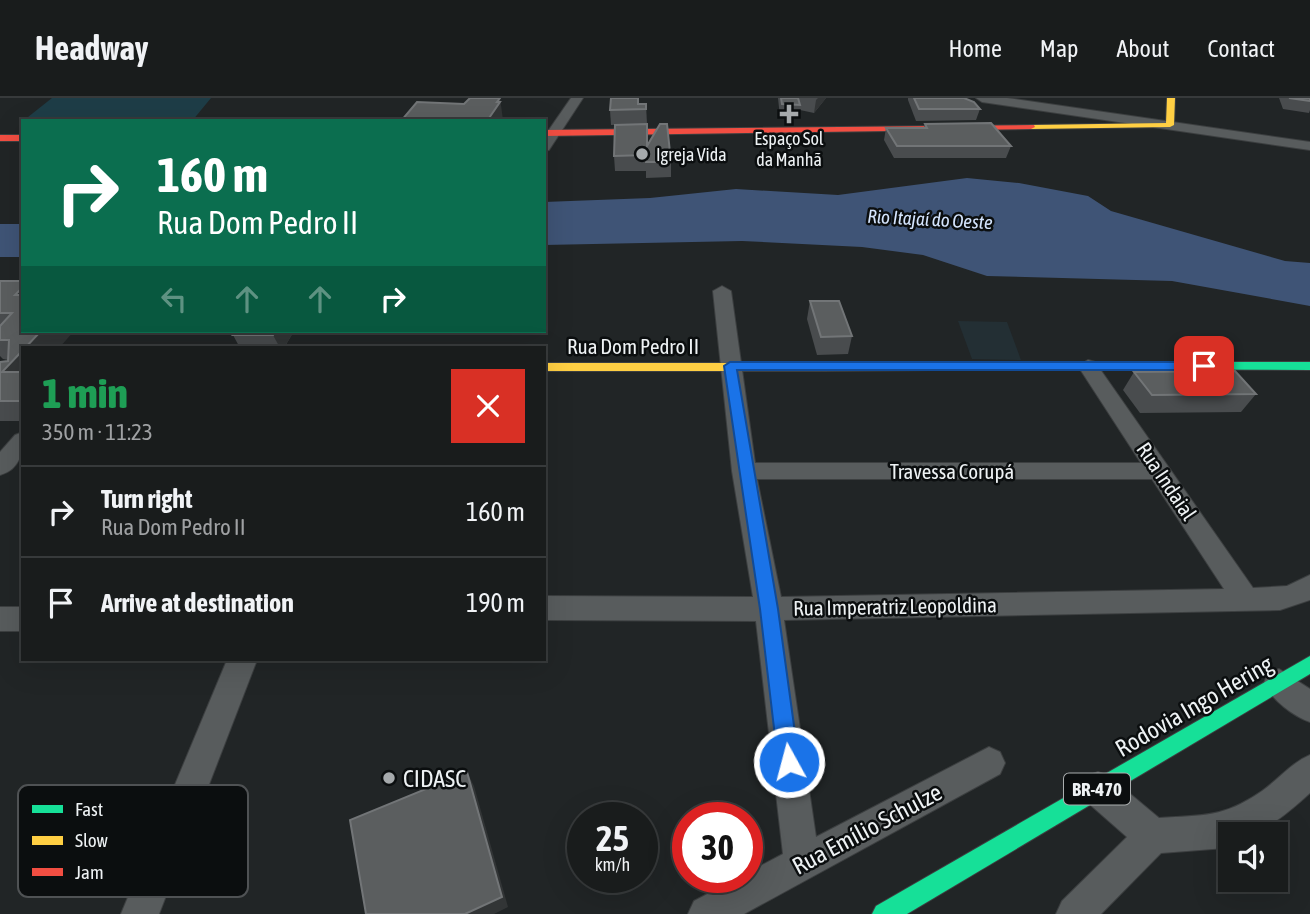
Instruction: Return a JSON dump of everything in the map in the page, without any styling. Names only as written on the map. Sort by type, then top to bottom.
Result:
[{"type":"main road","points":[[550,133],[1170,125],[1171,98]]},
{"type":"main road","points":[[0,138],[21,138]]},
{"type":"main road","name":"Rua Dom Pedro II","points":[[546,367],[1310,366]]},
{"type":"main road","name":"Rodovia Ingo Hering","points":[[884,914],[1310,664]]},
{"type":"street","points":[[550,133],[577,98]]},
{"type":"street","points":[[982,98],[1023,101],[1310,146]]},
{"type":"street","points":[[722,291],[744,471],[769,609],[802,864]]},
{"type":"street","name":"Rua Indaial","points":[[1088,366],[1245,598]]},
{"type":"street","points":[[0,467],[21,442]]},
{"type":"street","name":"Travessa Corupá","points":[[744,471],[1160,471]]},
{"type":"street","name":"Rua Imperatriz Leopoldina","points":[[546,608],[769,609],[1280,599],[1293,597],[1310,586]]},
{"type":"street","points":[[0,619],[21,619]]},
{"type":"street","points":[[192,785],[242,661]]},
{"type":"street","points":[[1279,683],[1310,709]]},
{"type":"street","name":"Rua Emílio Schulze","points":[[706,914],[989,763]]},
{"type":"street","points":[[1075,914],[1153,836],[1226,831],[1275,802],[1310,771]]},
{"type":"street","points":[[1098,789],[1153,836]]},
{"type":"street","points":[[140,914],[147,897]]},
{"type":"shaded area","points":[[52,98],[211,98],[194,119],[26,119]]},
{"type":"shaded area","points":[[958,321],[1007,322],[1021,360],[972,359]]},
{"type":"water","name":"Rio Itajaí do Oeste","points":[[967,178],[1019,183],[1088,196],[1111,211],[1285,261],[1310,263],[1310,306],[1172,281],[987,276],[923,255],[862,247],[742,241],[546,245],[546,202],[650,198],[736,189],[838,195]]},
{"type":"water","points":[[0,224],[21,224],[21,257],[0,257]]},
{"type":"building","points":[[470,98],[500,98],[488,119],[403,119],[417,102],[464,104]]},
{"type":"building","points":[[611,98],[638,98],[638,104],[646,104],[646,109],[610,110]]},
{"type":"building","points":[[781,98],[798,98],[800,105],[782,104]]},
{"type":"building","points":[[914,98],[964,98],[974,102],[980,109],[919,109]]},
{"type":"building","points":[[1289,98],[1310,98],[1310,101]]},
{"type":"building","points":[[991,123],[1011,146],[897,146],[886,128],[927,128],[925,124]]},
{"type":"building","points":[[647,124],[647,146],[660,124],[667,124],[671,162],[646,162],[646,155],[614,156],[615,125]]},
{"type":"building","points":[[0,281],[21,281],[21,289],[15,295],[21,295],[21,333],[39,333],[27,346],[21,346],[21,352],[2,372],[21,372],[21,401],[0,401],[0,362],[8,361],[9,340],[0,340],[0,326],[12,313],[0,313]]},
{"type":"building","points":[[810,301],[839,301],[852,336],[821,337]]},
{"type":"building","points":[[234,333],[274,333],[273,335],[233,335]]},
{"type":"building","points":[[1235,371],[1256,394],[1152,395],[1134,372]]},
{"type":"building","points":[[467,772],[502,897],[465,914],[366,914],[350,820]]},
{"type":"traffic: fast","points":[[1033,366],[1310,366]]},
{"type":"traffic: fast","points":[[884,914],[1310,664]]},
{"type":"traffic: slow","points":[[1031,127],[1170,125],[1171,98]]},
{"type":"traffic: slow","points":[[546,367],[823,367]]},
{"type":"traffic: jam","points":[[546,133],[1031,127]]},
{"type":"traffic: jam","points":[[0,138],[21,138]]},
{"type":"traffic: jam","points":[[823,367],[1033,366]]},
{"type":"place","name":"Espaço Sol da Manhã","points":[[789,114]]},
{"type":"place","name":"Igreja Vida","points":[[642,154]]},
{"type":"place","name":"CIDASC","points":[[389,778]]},
{"type":"route","points":[[789,762],[769,609],[744,471],[730,366],[1204,366]]}]
